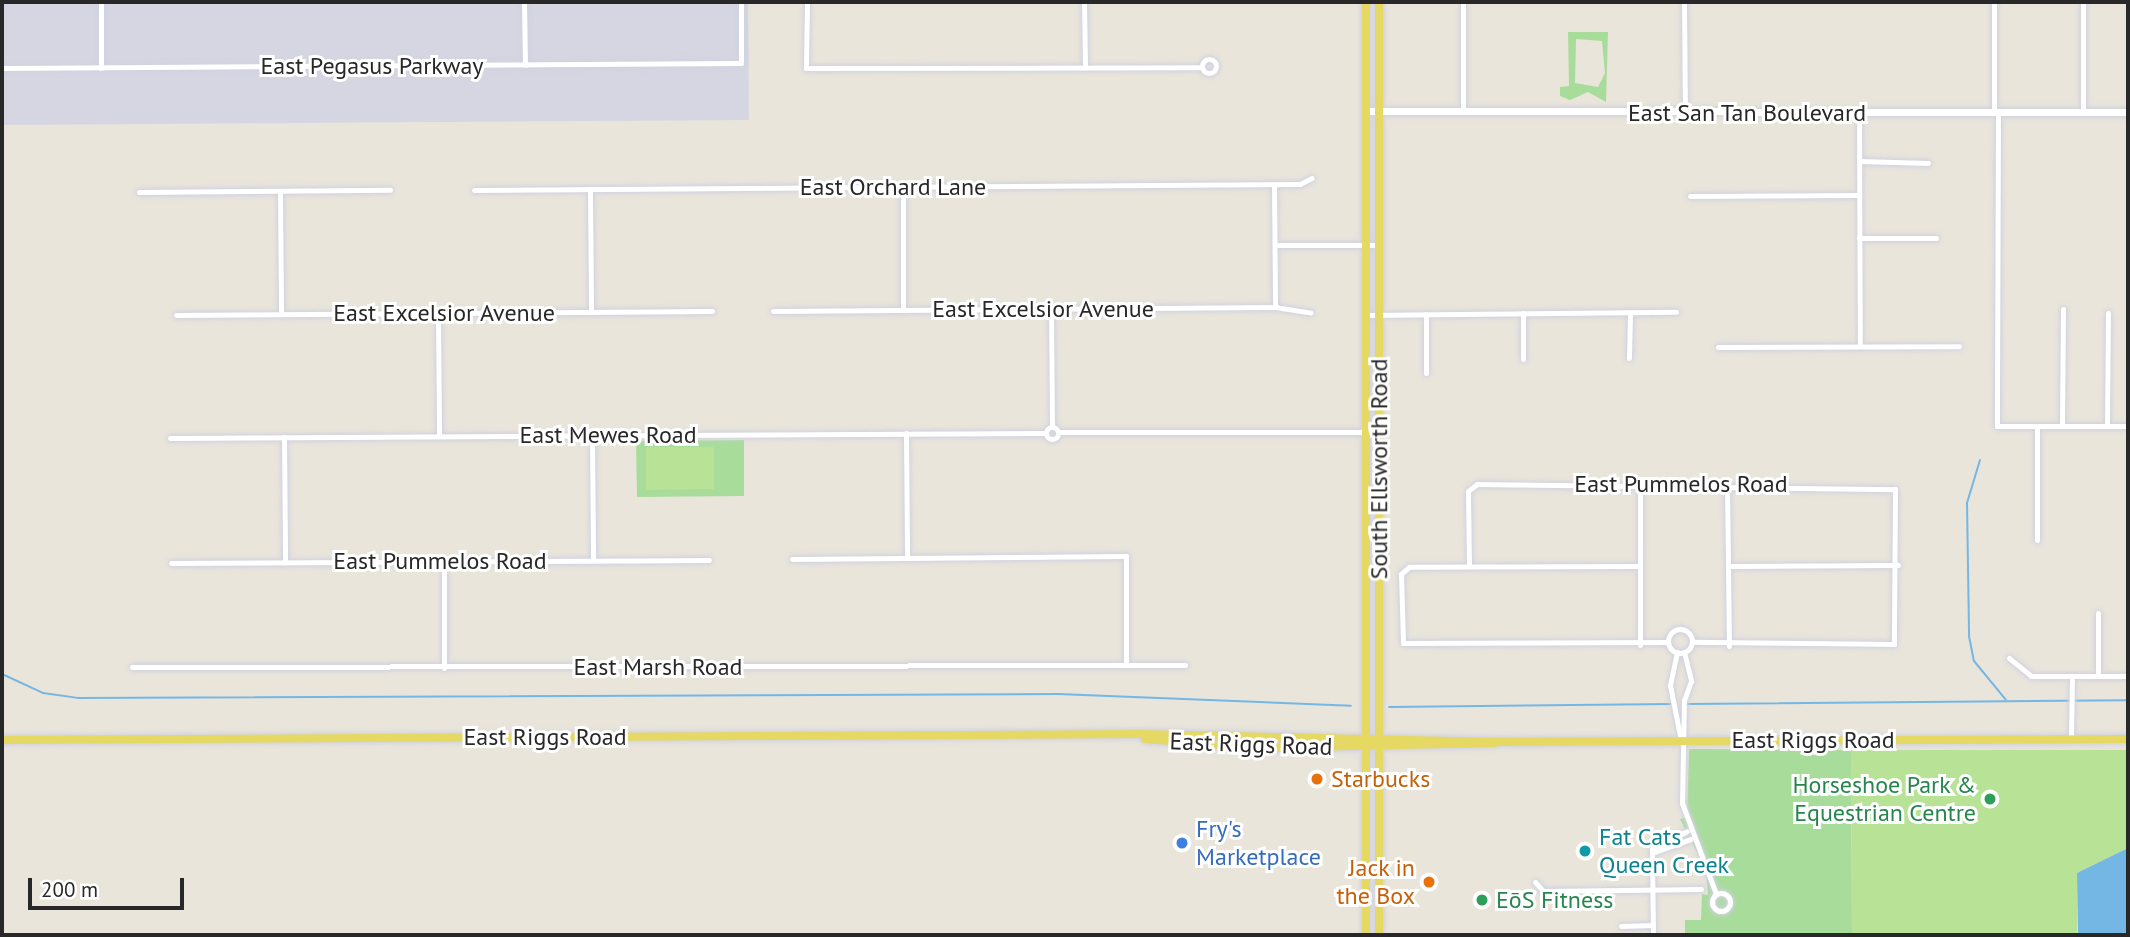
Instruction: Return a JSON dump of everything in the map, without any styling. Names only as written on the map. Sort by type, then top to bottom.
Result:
[{"type":"main road","name":"South Ellsworth Road","points":[[1366,2],[1366,935]]},
{"type":"main road","name":"South Ellsworth Road","points":[[1379,2],[1379,935]]},
{"type":"main road","name":"East Riggs Road","points":[[1088,735],[1260,748],[1498,742],[2128,738]]},
{"type":"main road","name":"East Riggs Road","points":[[2,740],[1088,735],[1380,737],[1498,742]]},
{"type":"street","points":[[101,2],[102,68]]},
{"type":"street","points":[[524,2],[525,65]]},
{"type":"street","name":"East Pegasus Parkway","points":[[2,68],[741,63],[741,2]]},
{"type":"street","points":[[807,2],[806,68],[1202,67]]},
{"type":"street","points":[[1084,2],[1085,67]]},
{"type":"street","points":[[1463,2],[1463,111]]},
{"type":"street","points":[[1684,2],[1685,113]]},
{"type":"street","points":[[1994,2],[1997,426],[2128,426]]},
{"type":"street","points":[[2083,2],[2083,113]]},
{"type":"street","name":"East San Tan Boulevard","points":[[1366,111],[1860,114],[2128,112]]},
{"type":"street","points":[[1860,114],[1860,346]]},
{"type":"street","points":[[1860,161],[1928,163]]},
{"type":"street","name":"East Orchard Lane","points":[[474,190],[1274,184],[1312,178]]},
{"type":"street","points":[[1274,184],[1275,307]]},
{"type":"street","points":[[903,186],[903,310]]},
{"type":"street","points":[[590,189],[591,312]]},
{"type":"street","points":[[139,192],[390,190]]},
{"type":"street","points":[[280,191],[281,314]]},
{"type":"street","points":[[1690,196],[1859,195]]},
{"type":"street","points":[[1859,238],[1936,238]]},
{"type":"street","points":[[1275,246],[1379,245]]},
{"type":"street","name":"East Excelsior Avenue","points":[[773,311],[1275,307],[1311,313]]},
{"type":"street","points":[[1045,433],[1052,427],[1052,309]]},
{"type":"street","points":[[2062,426],[2063,309]]},
{"type":"street","name":"East Excelsior Avenue","points":[[176,315],[712,311]]},
{"type":"street","points":[[1366,314],[1676,312]]},
{"type":"street","points":[[438,313],[439,436]]},
{"type":"street","points":[[1523,313],[1523,359]]},
{"type":"street","points":[[1629,358],[1630,313]]},
{"type":"street","points":[[2107,426],[2108,313]]},
{"type":"street","points":[[1426,314],[1426,373]]},
{"type":"street","points":[[1718,347],[1959,345]]},
{"type":"street","points":[[2037,426],[2037,540]]},
{"type":"street","points":[[1052,427],[1058,432]]},
{"type":"street","name":"East Mewes Road","points":[[170,438],[1045,433],[1052,439],[1058,432],[1379,432]]},
{"type":"street","points":[[906,433],[907,558]]},
{"type":"street","points":[[592,435],[593,560]]},
{"type":"street","points":[[284,437],[285,562]]},
{"type":"street","name":"East Pummelos Road","points":[[1469,566],[1468,491],[1477,484],[1727,484],[1895,489],[1898,565]]},
{"type":"street","points":[[1640,484],[1640,645]]},
{"type":"street","points":[[1727,484],[1729,646]]},
{"type":"street","points":[[792,559],[1126,556],[1126,665]]},
{"type":"street","name":"East Pummelos Road","points":[[171,563],[709,559]]},
{"type":"street","points":[[444,561],[444,668]]},
{"type":"street","points":[[1640,566],[1469,566],[1404,570],[1403,643],[1640,645],[1668,642],[1680,629],[1692,642],[1729,646],[1896,641],[1898,565],[1728,566]]},
{"type":"street","points":[[2098,613],[2098,676]]},
{"type":"street","points":[[1668,642],[1676,652],[1670,685],[1676,700],[1681,741],[1687,831],[1709,866],[1716,894]]},
{"type":"street","points":[[1684,652],[1692,642]]},
{"type":"street","points":[[1676,652],[1684,652]]},
{"type":"street","points":[[1681,741],[1684,700],[1691,681],[1684,652]]},
{"type":"street","points":[[2009,658],[2031,676],[2128,676]]},
{"type":"street","name":"East Marsh Road","points":[[132,667],[1185,665]]},
{"type":"street","points":[[2071,739],[2072,676]]},
{"type":"street","points":[[1653,935],[1652,853],[1667,839],[1687,831]]},
{"type":"street","points":[[1667,839],[1670,847]]},
{"type":"street","points":[[1652,853],[1690,839]]},
{"type":"street","points":[[1535,882],[1543,891],[1701,889]]},
{"type":"street","points":[[1620,926],[1653,925]]},
{"type":"shaded area","points":[[2,2],[748,2],[749,120],[2,125]]},
{"type":"green space","points":[[1568,32],[1608,32],[1606,102],[1588,92],[1570,100],[1560,96],[1560,87],[1569,86]],"holes":[[[1576,39],[1602,41],[1605,73],[1598,87],[1575,83]]]},
{"type":"green space","points":[[744,440],[744,496],[637,497],[636,441]]},
{"type":"green space","points":[[646,447],[714,447],[714,489],[646,490]]},
{"type":"green space","points":[[1689,749],[1851,750],[1852,935],[1685,935],[1685,920],[1701,920],[1702,894],[1708,895],[1706,870],[1680,819],[1687,817]]},
{"type":"green space","name":"Horseshoe Park & Equestrian Centre","points":[[1851,750],[2128,750],[2128,848],[2077,873],[2077,935],[1852,935]]},
{"type":"water","points":[[2128,848],[2128,935],[2078,935],[2077,873]]},
{"type":"waterway","points":[[1980,460],[1967,503],[1969,636],[1974,661],[2006,700]]},
{"type":"waterway","points":[[2,674],[43,693],[78,698],[1058,694],[1351,706]]},
{"type":"waterway","points":[[1687,704],[2128,700]]},
{"type":"waterway","points":[[1389,707],[1671,704]]},
{"type":"place","name":"Starbucks","points":[[1317,779]]},
{"type":"place","name":"Horseshoe Park & Equestrian Centre","points":[[1990,799]]},
{"type":"place","name":"Fry's Marketplace","points":[[1182,843]]},
{"type":"place","name":"Fat Cats Queen Creek","points":[[1585,851]]},
{"type":"place","name":"Jack in the Box","points":[[1429,882]]},
{"type":"place","name":"EōS Fitness","points":[[1482,900]]}]
